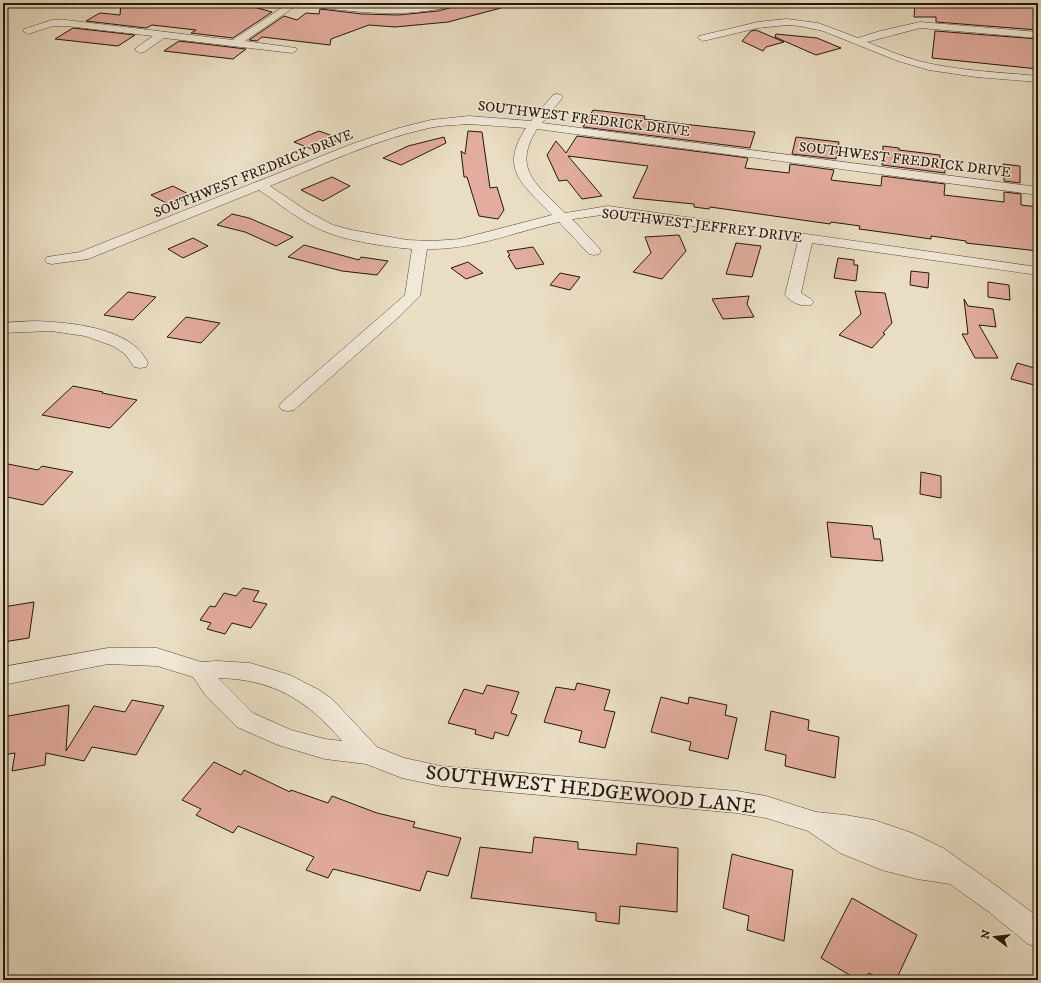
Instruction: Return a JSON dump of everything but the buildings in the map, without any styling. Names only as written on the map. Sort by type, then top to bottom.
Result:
[{"type":"street","points":[[237,42],[295,3]]},
{"type":"street","points":[[304,3],[373,11],[406,12],[424,11],[454,3]]},
{"type":"street","points":[[703,38],[760,25],[795,20],[815,26],[899,59],[921,65],[953,71],[1038,79]]},
{"type":"street","points":[[28,31],[52,23],[66,24],[237,42],[292,50]]},
{"type":"street","points":[[856,42],[884,33],[920,25],[1038,35]]},
{"type":"street","points":[[140,50],[163,34]]},
{"type":"street","points":[[556,97],[528,134],[520,149],[518,160],[529,183],[594,251]]},
{"type":"street","name":"SOUTHWEST FREDRICK DRIVE","points":[[52,260],[83,256],[356,148],[403,131],[431,124],[469,120],[535,125],[1038,191]]},
{"type":"street","name":"SOUTHWEST JEFFREY DRIVE","points":[[261,186],[329,228],[354,235],[400,244],[420,246],[473,240],[560,217],[608,210],[1038,271]]},
{"type":"street","points":[[806,238],[793,295],[806,302]]},
{"type":"street","points":[[288,406],[396,312],[412,296],[420,246]]},
{"type":"street","points":[[3,328],[40,326],[78,330],[94,334],[115,342],[130,351],[140,363]]},
{"type":"street","name":"SOUTHWEST HEDGEWOOD LANE","points":[[3,676],[108,656],[157,656],[201,671],[219,668],[247,671],[274,678],[302,691],[325,707],[368,754]]},
{"type":"street","name":"SOUTHWEST HEDGEWOOD LANE","points":[[201,671],[214,690],[245,720],[286,738],[325,748],[368,754],[402,768],[441,776],[737,802],[766,807],[816,823],[852,827],[871,831],[903,842],[930,854],[980,888],[1038,935]]}]
